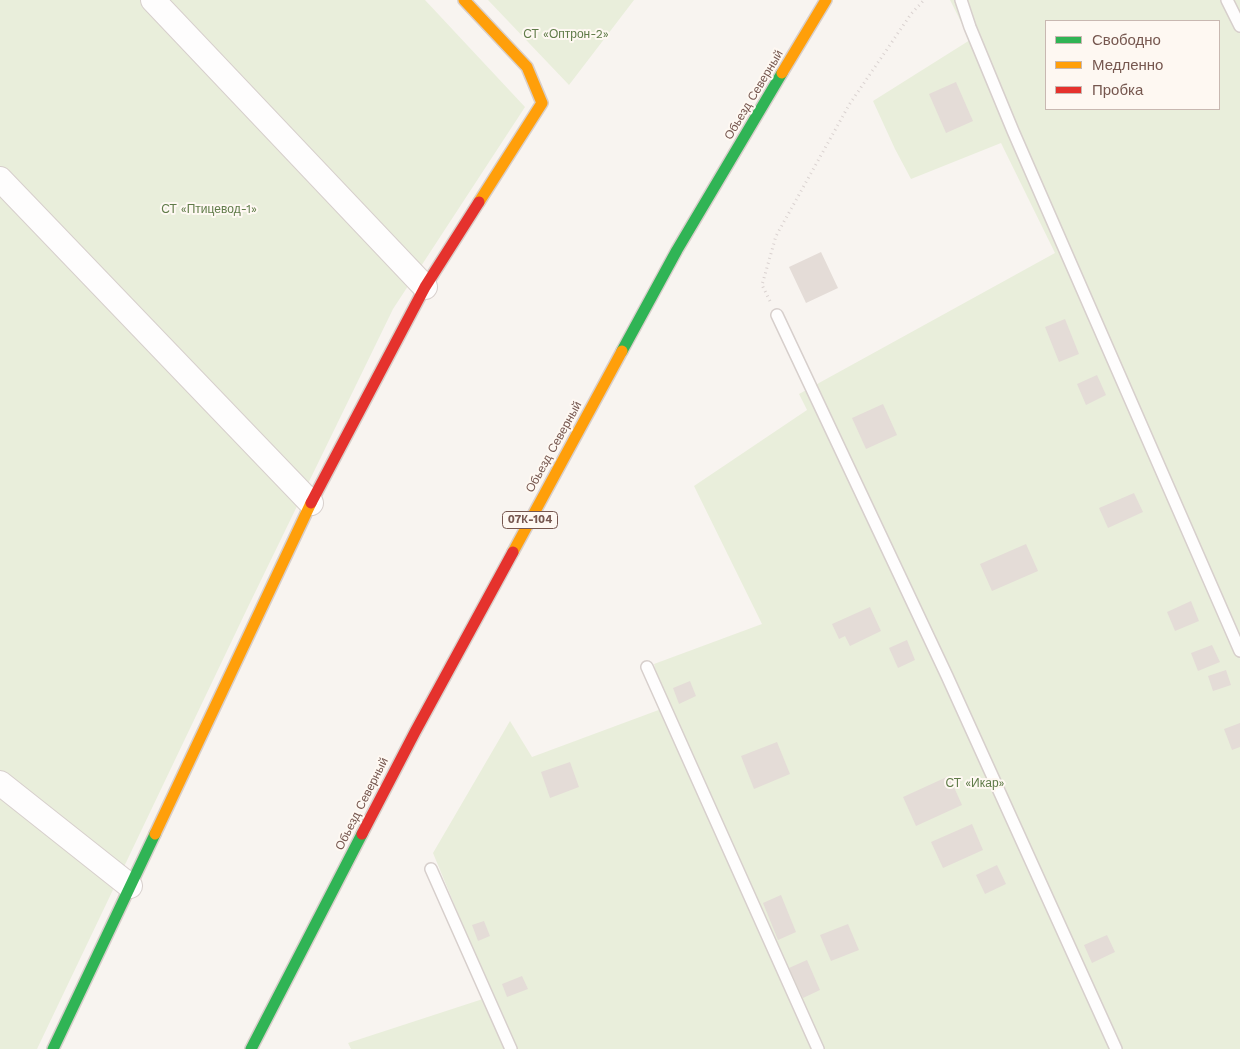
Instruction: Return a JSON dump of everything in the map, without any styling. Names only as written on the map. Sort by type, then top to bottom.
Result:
[{"type":"main road","points":[[53,1049],[311,503],[426,286],[542,103],[527,68],[464,0]]},
{"type":"main road","name":"Обьезд Северный","points":[[250,1049],[415,732],[672,259],[826,0]]},
{"type":"street","points":[[153,0],[426,286]]},
{"type":"street","points":[[0,179],[311,503]]},
{"type":"street","points":[[0,783],[130,886]]},
{"type":"lane","points":[[961,0],[970,27],[1013,131],[1240,651]]},
{"type":"lane","points":[[1227,0],[1240,26]]},
{"type":"lane","points":[[777,315],[947,676],[1116,1049]]},
{"type":"lane","points":[[648,666],[818,1049]]},
{"type":"lane","points":[[431,869],[511,1049]]},
{"type":"path","points":[[777,315],[762,285],[776,236],[849,105],[911,14],[924,0]]},
{"type":"green space","name":"СТ «Птицевод-1»","points":[[0,0],[425,0],[525,107],[393,309],[247,609],[37,1049],[0,1049]]},
{"type":"green space","name":"СТ «Оптрон-2»","points":[[488,0],[634,0],[569,85]]},
{"type":"green space","name":"СТ «Икар»","points":[[950,0],[1240,0],[1240,1049],[351,1049],[348,1043],[492,996],[433,853],[510,721],[532,757],[664,708],[654,664],[762,624],[694,486],[807,410],[799,394],[1055,253],[1001,143],[911,179],[873,101],[970,40]]},
{"type":"building","points":[[956,82],[973,121],[946,133],[929,94]]},
{"type":"building","points":[[821,252],[838,288],[806,303],[789,267]]},
{"type":"building","points":[[1065,319],[1079,354],[1059,362],[1045,327]]},
{"type":"building","points":[[1097,375],[1106,395],[1086,405],[1077,384]]},
{"type":"building","points":[[883,404],[897,435],[866,449],[852,418]]},
{"type":"building","points":[[1134,493],[1143,512],[1108,528],[1099,508]]},
{"type":"building","points":[[1026,544],[1038,571],[992,591],[980,564]]},
{"type":"building","points":[[1191,601],[1199,621],[1175,631],[1167,612]]},
{"type":"building","points":[[870,607],[881,631],[850,646],[845,636],[839,639],[832,624]]},
{"type":"building","points":[[907,640],[915,660],[898,668],[889,648]]},
{"type":"building","points":[[1212,645],[1220,662],[1198,671],[1191,653]]},
{"type":"building","points":[[1226,670],[1231,685],[1213,691],[1208,676]]},
{"type":"building","points":[[690,681],[696,696],[679,704],[673,688]]},
{"type":"building","points":[[1240,723],[1240,747],[1232,750],[1224,729]]},
{"type":"building","points":[[777,742],[790,774],[754,789],[741,756]]},
{"type":"building","points":[[570,762],[579,787],[550,798],[541,772]]},
{"type":"building","points":[[949,776],[962,805],[916,826],[903,797]]},
{"type":"building","points":[[972,824],[983,850],[943,868],[931,842]]},
{"type":"building","points":[[997,865],[1006,884],[985,894],[976,875]]},
{"type":"building","points":[[781,895],[796,932],[778,940],[763,903]]},
{"type":"building","points":[[484,921],[490,936],[478,941],[472,925]]},
{"type":"building","points":[[848,924],[859,950],[831,961],[820,935]]},
{"type":"building","points":[[1107,935],[1115,952],[1092,963],[1084,945]]},
{"type":"building","points":[[807,960],[820,990],[803,998],[789,968]]},
{"type":"building","points":[[522,976],[528,989],[507,997],[502,984]]},
{"type":"traffic: fast","points":[[622,351],[677,250],[782,73]]},
{"type":"traffic: fast","points":[[53,1049],[155,834]]},
{"type":"traffic: fast","points":[[251,1049],[362,834]]},
{"type":"traffic: slow","points":[[464,0],[527,67],[542,103],[479,202]]},
{"type":"traffic: slow","points":[[782,73],[826,0]]},
{"type":"traffic: slow","points":[[513,552],[622,351]]},
{"type":"traffic: slow","points":[[155,834],[311,503]]},
{"type":"traffic: jam","points":[[311,503],[425,287],[479,202]]},
{"type":"traffic: jam","points":[[362,834],[513,552]]}]
